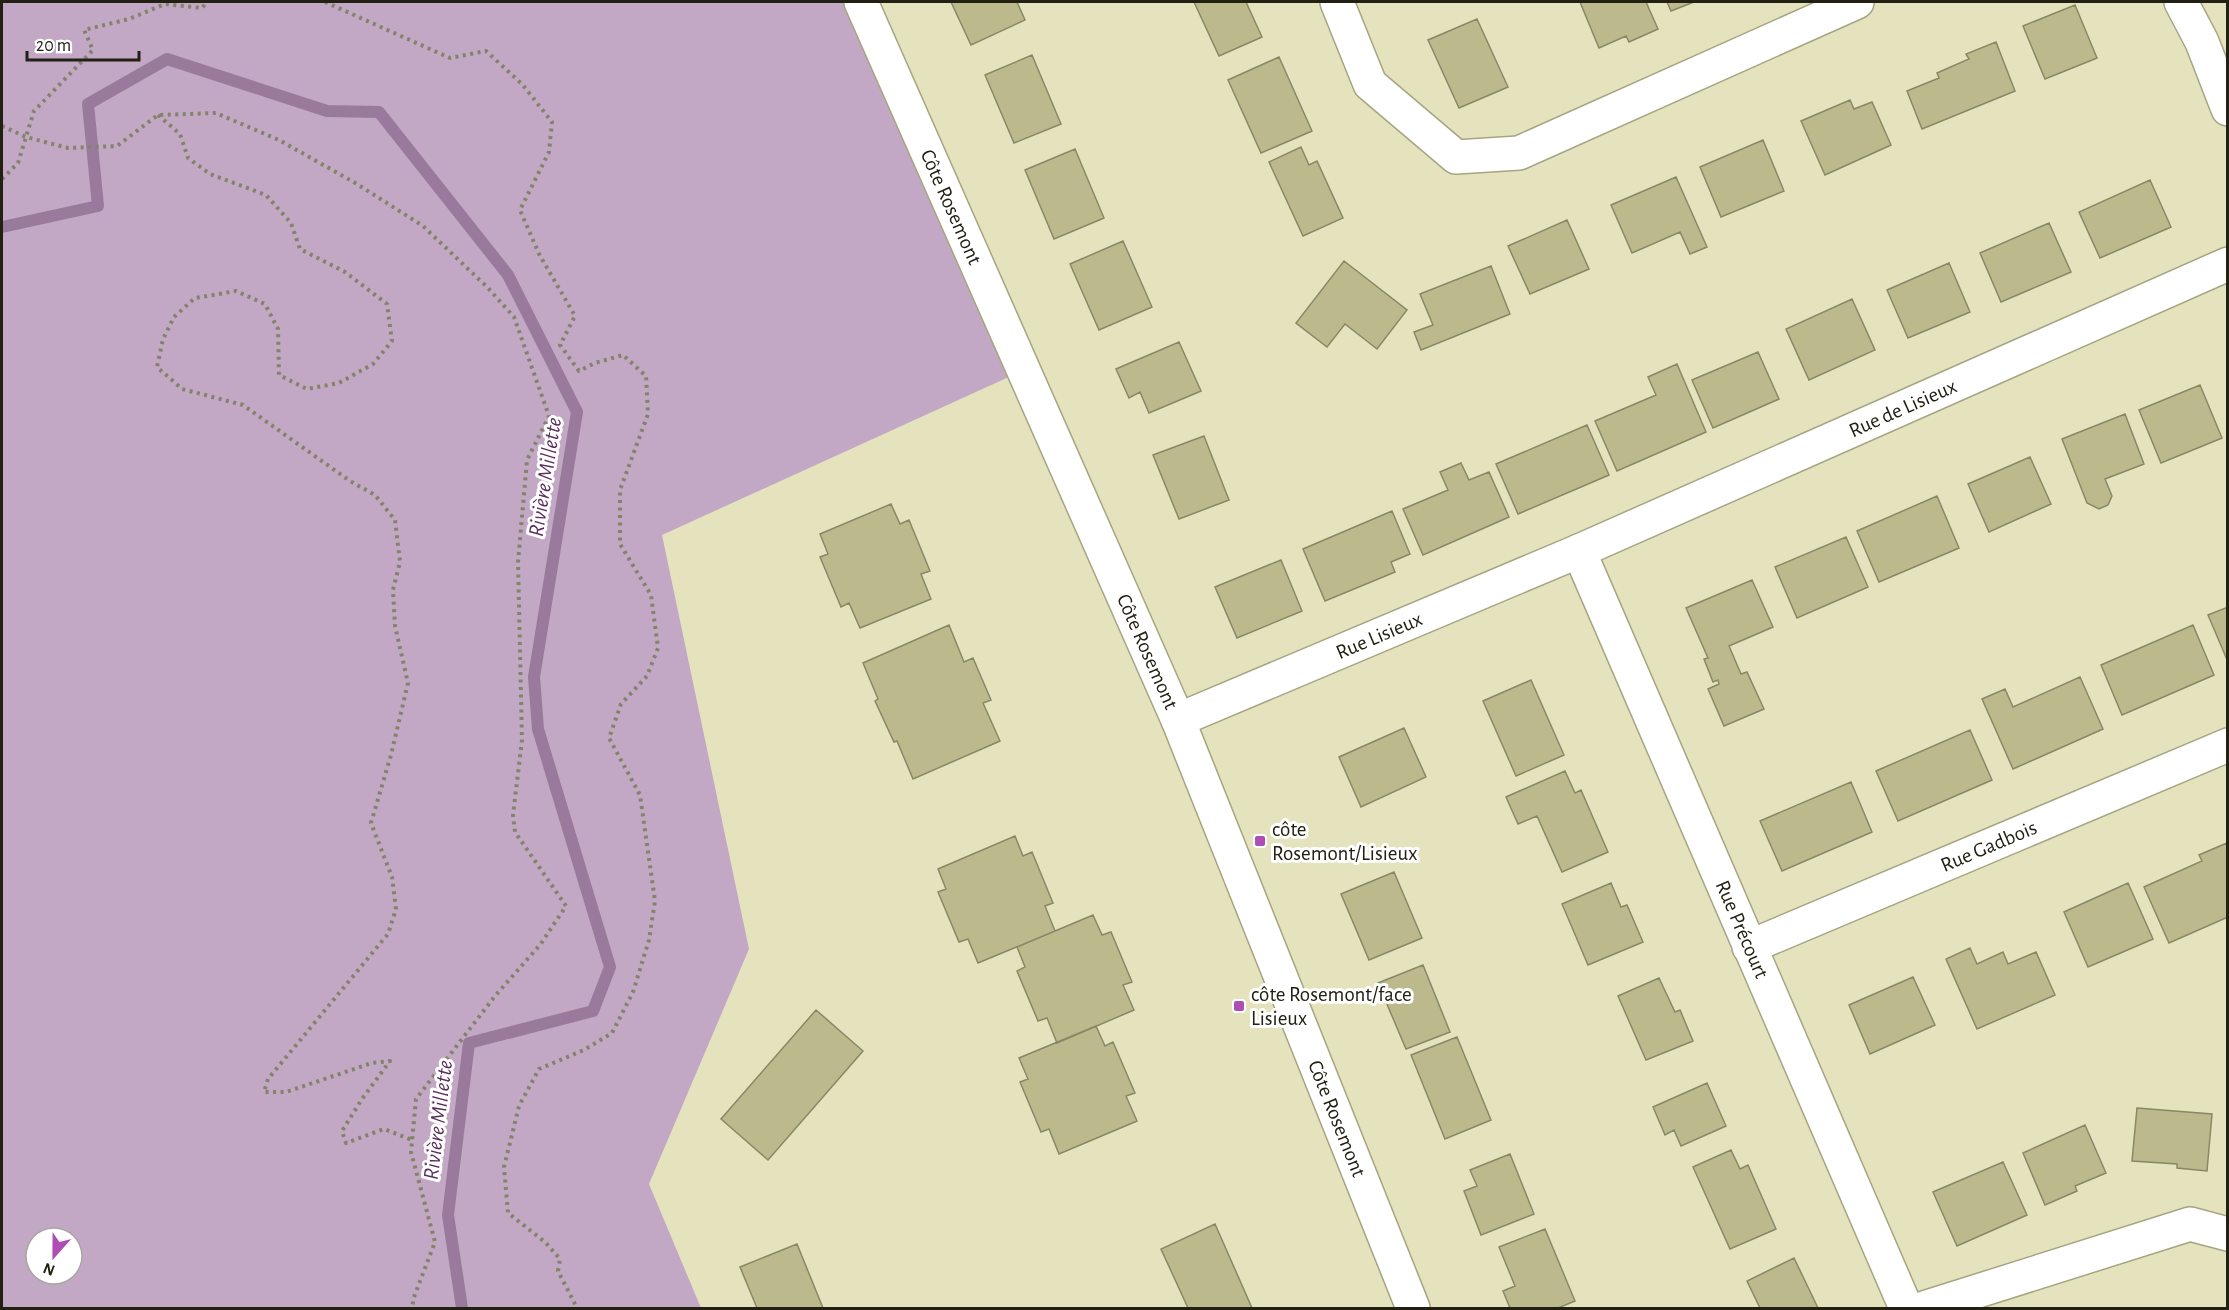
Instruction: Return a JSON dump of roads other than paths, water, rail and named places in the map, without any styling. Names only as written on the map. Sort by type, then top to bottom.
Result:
[{"type":"street","name":"Côte Rosemont","points":[[861,2],[1178,720],[1413,1308]]},
{"type":"street","points":[[1337,2],[1370,84],[1456,157],[1519,153],[1857,2]]},
{"type":"street","points":[[2181,2],[2202,42],[2228,109]]},
{"type":"street","name":"Rue de Lisieux","points":[[1579,552],[2228,264]]},
{"type":"street","name":"Rue Lisieux","points":[[1178,720],[1579,552]]},
{"type":"street","name":"Rue Précourt","points":[[1579,552],[1906,1308]]},
{"type":"street","name":"Rue Gadbois","points":[[1749,947],[2228,745]]},
{"type":"street","points":[[1924,1308],[2190,1224],[2228,1234]]},
{"type":"waterway","name":"Rivière Millette","points":[[2,227],[98,206],[88,104],[167,59],[327,111],[379,112],[508,275],[577,412],[534,677],[538,729],[610,967],[593,1011],[469,1043],[448,1215],[462,1308]]},
{"type":"place","name":"côte Rosemont/Lisieux","points":[[1260,841]]},
{"type":"place","name":"côte Rosemont/face Lisieux","points":[[1239,1006]]}]
